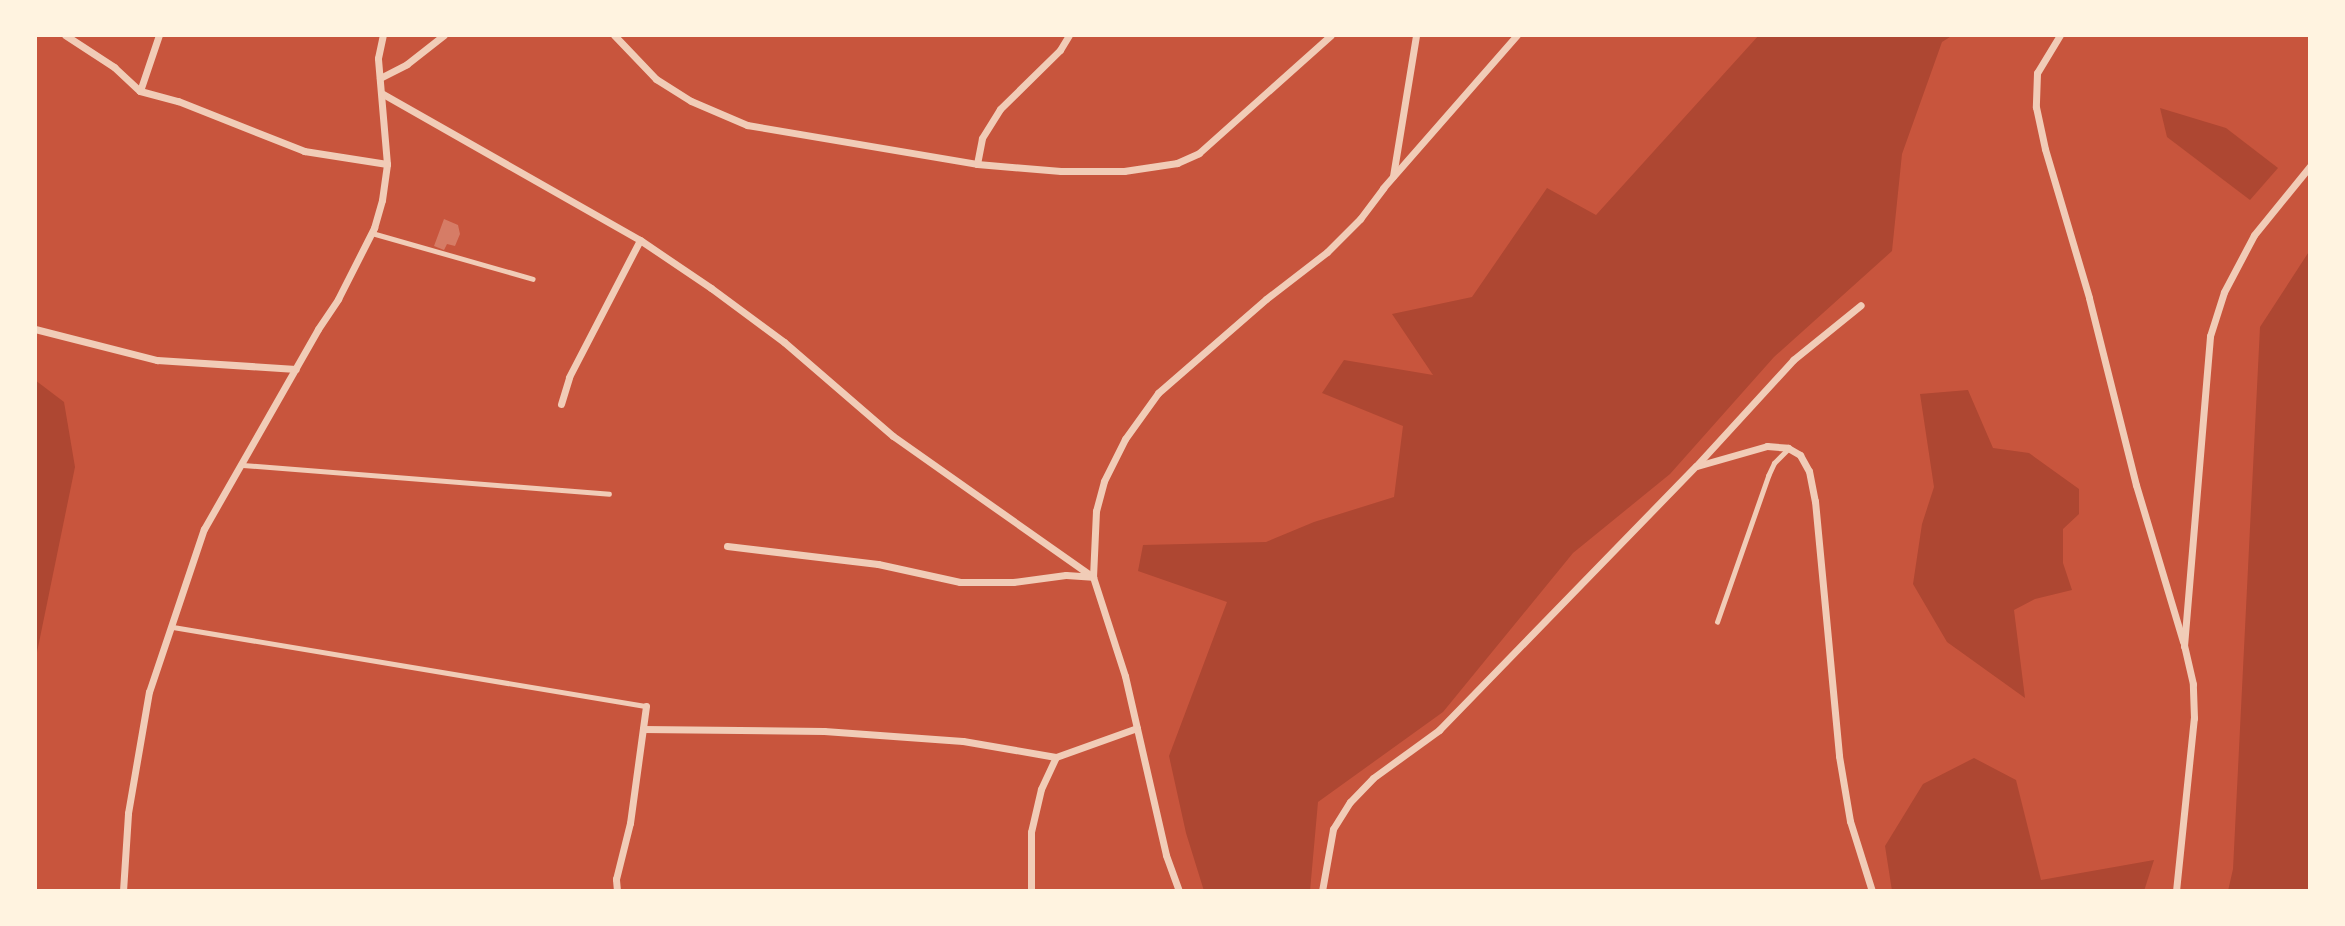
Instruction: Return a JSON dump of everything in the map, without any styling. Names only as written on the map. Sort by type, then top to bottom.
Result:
[{"type":"street","points":[[65,35],[114,67],[140,91],[178,101],[304,151],[387,164]]},
{"type":"street","points":[[140,91],[159,35]]},
{"type":"street","points":[[123,891],[128,813],[149,692],[204,529],[338,299],[371,233],[382,200],[387,164],[378,58],[383,35]]},
{"type":"street","points":[[380,78],[407,64],[444,35]]},
{"type":"street","points":[[614,35],[656,79],[691,101],[747,125],[977,164],[1061,171],[1124,171],[1177,163],[1199,153],[1331,35]]},
{"type":"street","points":[[977,164],[982,138],[1000,109],[1060,50],[1069,35]]},
{"type":"street","points":[[1393,176],[1416,35]]},
{"type":"street","points":[[1179,891],[1166,856],[1125,676],[1093,577],[1096,511],[1104,481],[1125,439],[1152,402],[1266,299],[1327,252],[1360,219],[1393,176],[1517,35]]},
{"type":"street","points":[[2060,35],[2037,73],[2036,107],[2045,149],[2089,298],[2136,485],[2185,646],[2193,684],[2194,718],[2176,891]]},
{"type":"street","points":[[383,94],[640,240],[784,342],[893,436],[1093,577]]},
{"type":"street","points":[[2185,646],[2210,336],[2224,292],[2254,235],[2310,166]]},
{"type":"street","points":[[561,404],[569,377],[640,240]]},
{"type":"street","points":[[1322,891],[1333,829],[1350,802],[1373,778],[1439,730],[1696,466],[1793,360],[1861,305]]},
{"type":"street","points":[[35,329],[157,360],[296,369]]},
{"type":"street","points":[[1696,466],[1767,446],[1788,448],[1800,454],[1809,471],[1815,501],[1839,756],[1850,821],[1872,891]]},
{"type":"street","points":[[727,546],[878,564],[960,582],[1013,582],[1066,575],[1093,577]]},
{"type":"street","points":[[617,891],[616,879],[631,823],[646,706]]},
{"type":"street","points":[[643,729],[838,732],[963,741],[1056,757],[1137,728]]},
{"type":"street","points":[[1031,891],[1031,832],[1041,789],[1056,757]]},
{"type":"lane","points":[[371,233],[533,279]]},
{"type":"lane","points":[[1717,622],[1768,476],[1774,463],[1788,448]]},
{"type":"lane","points":[[243,465],[609,494]]},
{"type":"lane","points":[[173,626],[646,706]]},
{"type":"shaded area","points":[[1759,35],[1953,35],[1942,42],[1902,154],[1892,251],[1774,357],[1670,474],[1573,553],[1443,712],[1318,802],[1310,891],[1204,891],[1186,833],[1169,756],[1227,602],[1138,571],[1143,545],[1266,542],[1314,522],[1394,497],[1403,426],[1322,393],[1344,360],[1433,375],[1392,314],[1472,297],[1547,188],[1596,215]]},
{"type":"shaded area","points":[[2160,108],[2226,128],[2278,168],[2250,200],[2167,137]]},
{"type":"shaded area","points":[[2310,250],[2310,891],[2228,891],[2233,869],[2260,327]]},
{"type":"shaded area","points":[[35,380],[64,402],[75,467],[35,662]]},
{"type":"shaded area","points":[[1968,390],[1993,448],[2029,453],[2079,489],[2079,514],[2063,529],[2063,563],[2072,590],[2035,599],[2014,610],[2025,698],[1947,642],[1913,584],[1922,524],[1934,487],[1920,394]]},
{"type":"shaded area","points":[[1974,758],[2016,780],[2041,880],[2154,860],[2144,891],[1892,891],[1885,846],[1923,784]]},
{"type":"building","points":[[444,219],[458,225],[460,234],[455,246],[447,244],[444,250],[434,246]]}]
